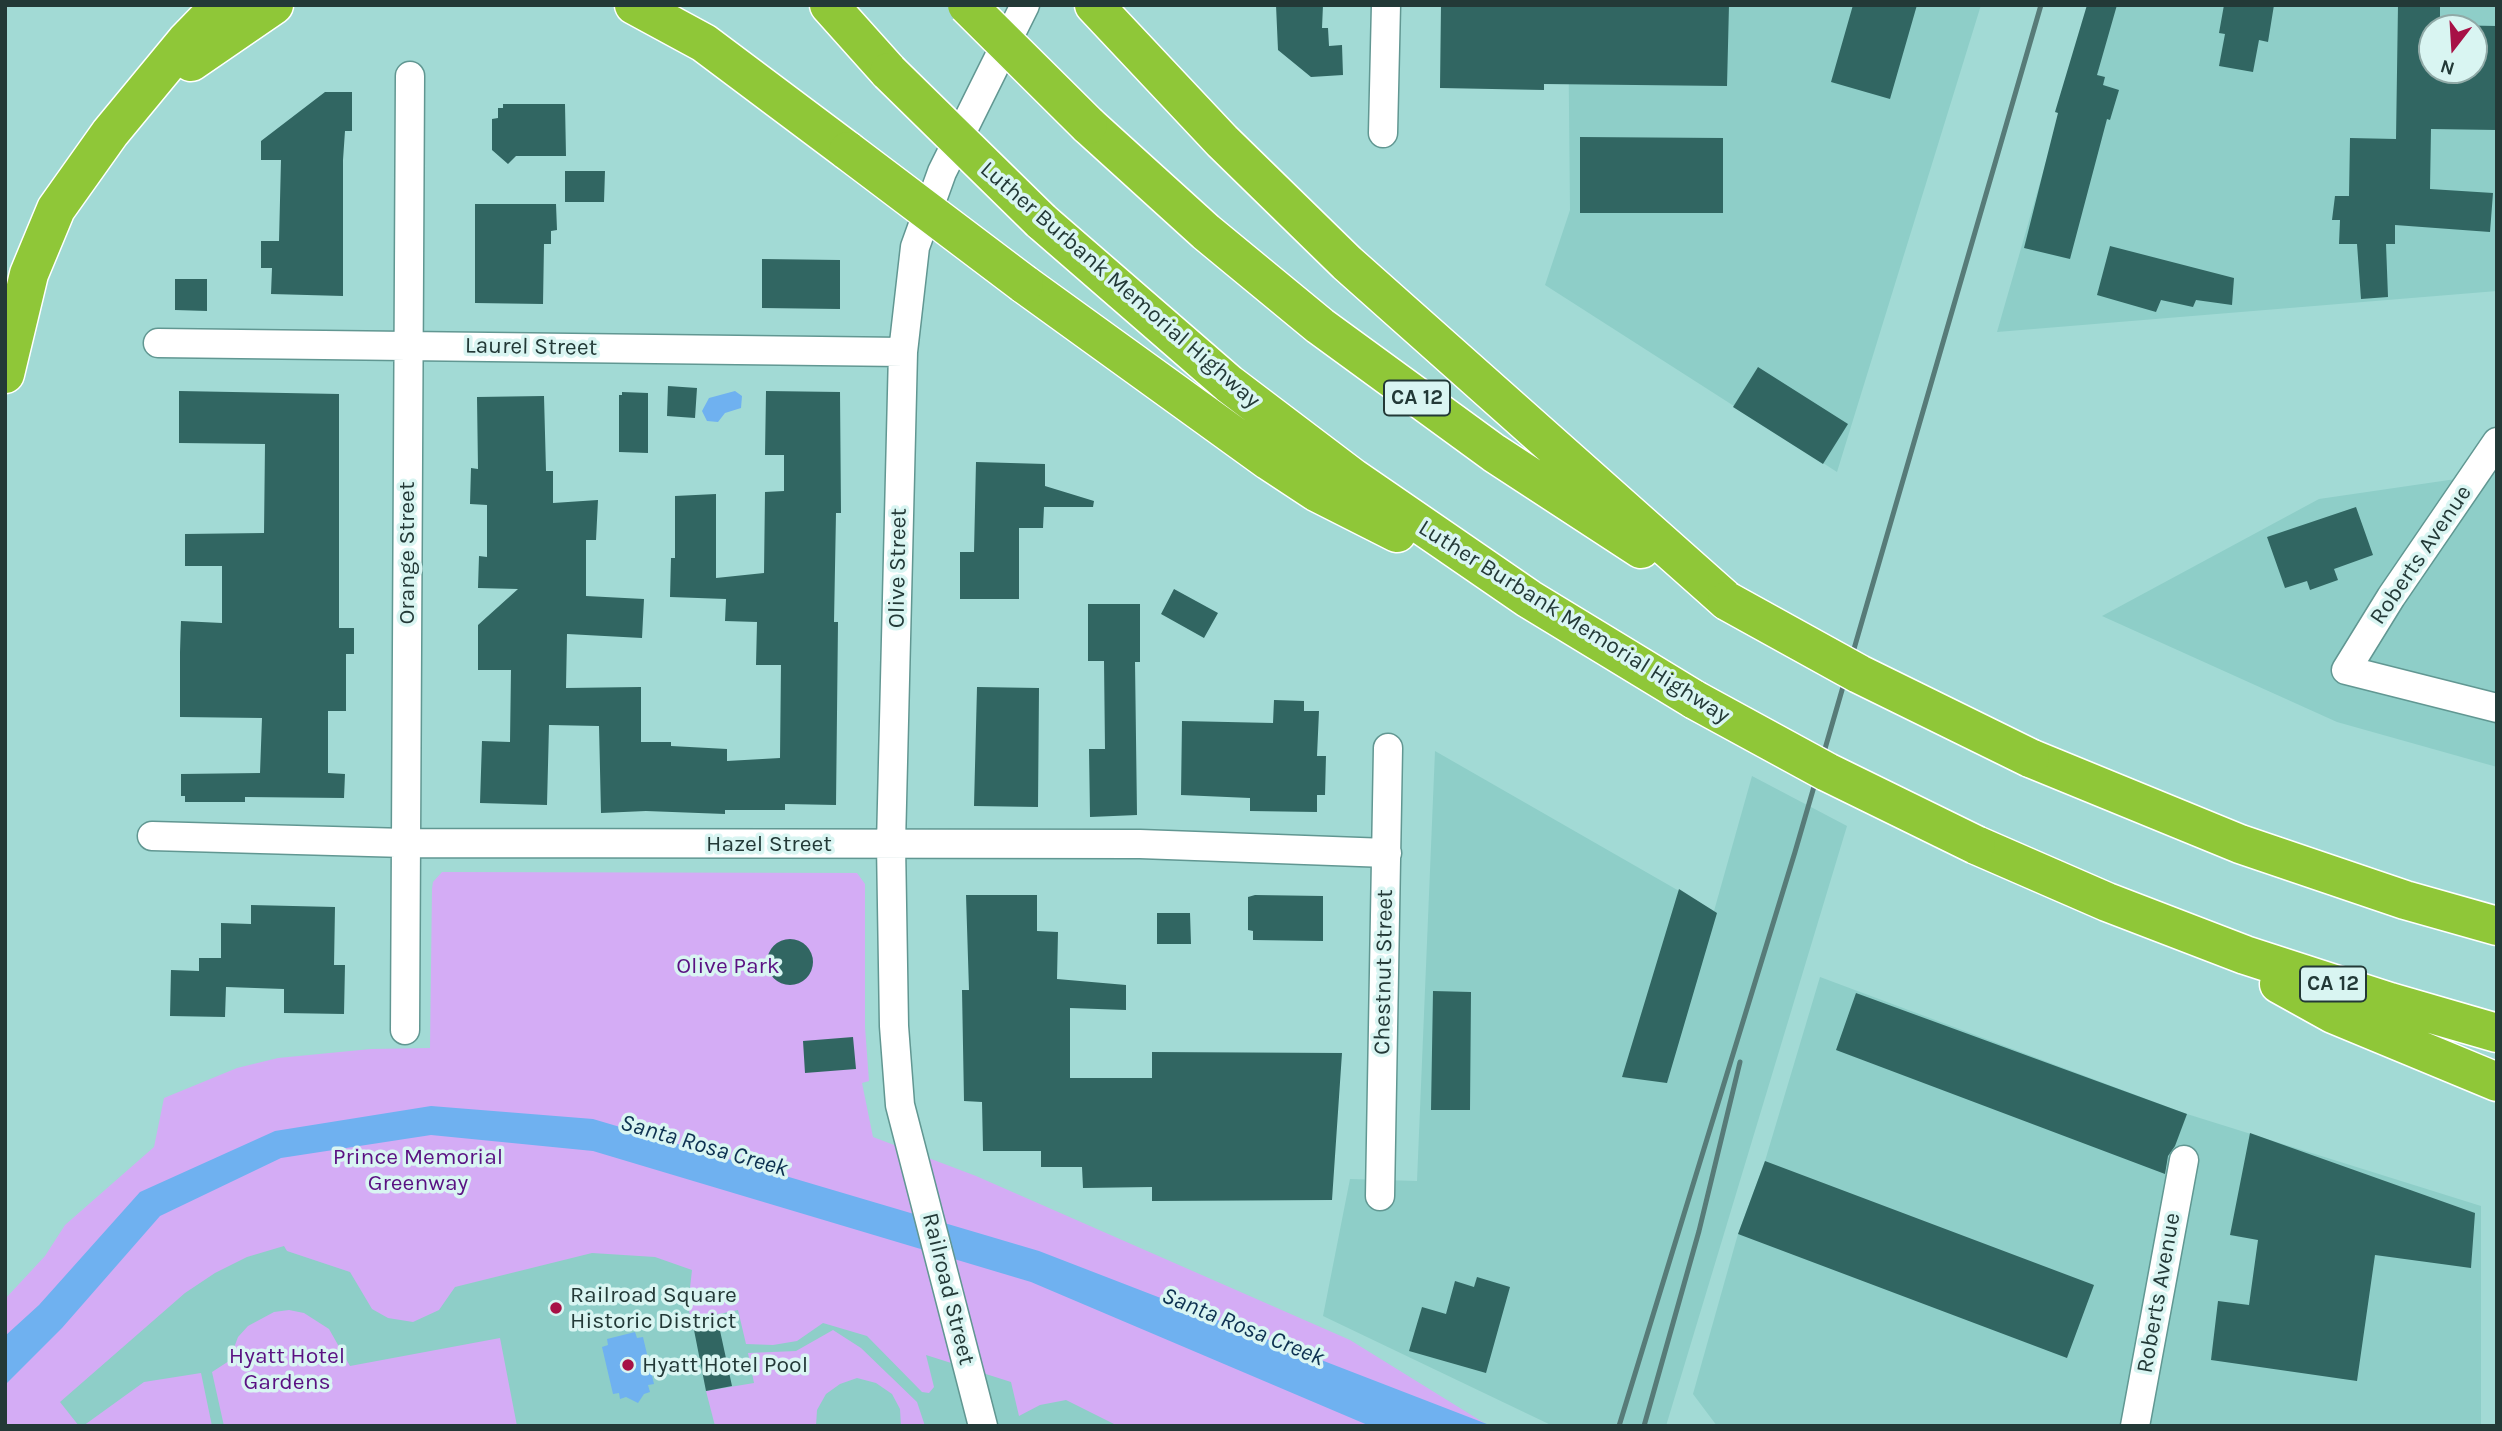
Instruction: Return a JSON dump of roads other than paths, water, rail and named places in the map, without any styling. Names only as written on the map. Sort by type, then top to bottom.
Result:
[{"type":"highway","points":[[5,374],[29,274],[57,209],[89,158],[186,41],[221,5]]},
{"type":"highway","points":[[131,109],[223,38],[274,5]]},
{"type":"highway","points":[[634,5],[704,43],[1171,392],[1316,492],[1529,599]]},
{"type":"highway","name":"Luther Burbank Memorial Highway","points":[[829,5],[889,72],[1041,221],[1229,384],[1411,520],[1529,599],[1695,700],[1839,778],[1976,845],[2172,927],[2314,978],[2497,1032]]},
{"type":"highway","name":"CA 12","points":[[967,5],[1088,125],[1262,281],[1376,369],[1543,487],[1727,601],[1859,674],[2030,758],[2240,844],[2405,900],[2497,926]]},
{"type":"highway","points":[[1094,5],[1222,141],[1347,263],[1727,601]]},
{"type":"highway","points":[[2405,900],[2497,913]]},
{"type":"highway","points":[[2172,927],[2333,1014],[2497,1082]]},
{"type":"street","name":"Olive Street","points":[[914,1153],[900,1105],[894,1026],[891,844],[903,352],[915,247],[942,172],[1025,5]]},
{"type":"street","points":[[1383,133],[1386,5]]},
{"type":"street","name":"Orange Street","points":[[405,1030],[410,76]]},
{"type":"street","name":"Laurel Street","points":[[158,343],[903,352]]},
{"type":"street","name":"Roberts Avenue","points":[[2497,442],[2346,670],[2497,708]]},
{"type":"street","name":"Chestnut Street","points":[[1380,1196],[1388,748]]},
{"type":"street","name":"Hazel Street","points":[[152,835],[405,843],[1140,844],[1387,853]]},
{"type":"street","name":"Railroad Street","points":[[914,1153],[983,1426]]},
{"type":"street","name":"Roberts Avenue","points":[[2135,1426],[2184,1160]]},
{"type":"water","points":[[735,391],[742,396],[741,408],[725,413],[718,422],[707,421],[702,411],[709,398]]},
{"type":"water","points":[[431,1106],[593,1119],[1039,1251],[1492,1426],[1370,1426],[1031,1282],[593,1151],[431,1135],[281,1158],[160,1216],[62,1328],[5,1385],[5,1336],[39,1305],[140,1192],[275,1131]]},
{"type":"water","name":"Hyatt Hotel Pool","points":[[635,1332],[637,1338],[643,1337],[654,1384],[648,1385],[650,1392],[644,1394],[638,1403],[626,1397],[620,1399],[619,1393],[613,1394],[602,1347],[608,1345],[607,1339]]},
{"type":"railway","points":[[1619,1426],[1795,852],[2041,5]]},
{"type":"railway","points":[[1644,1426],[1699,1231],[1740,1062]]},
{"type":"place","name":"Railroad Square Historic District","points":[[556,1308]]},
{"type":"place","name":"Hyatt Hotel Pool","points":[[628,1365]]},
{"type":"park label","name":"Olive Park","points":[[728,966]]},
{"type":"park label","name":"Prince Memorial Greenway","points":[[418,1170]]},
{"type":"park label","name":"Hyatt Hotel Gardens","points":[[287,1369]]},
{"type":"water label","name":"Santa Rosa Creek","points":[[704,1146]]},
{"type":"water label","name":"Santa Rosa Creek","points":[[1243,1327]]}]
